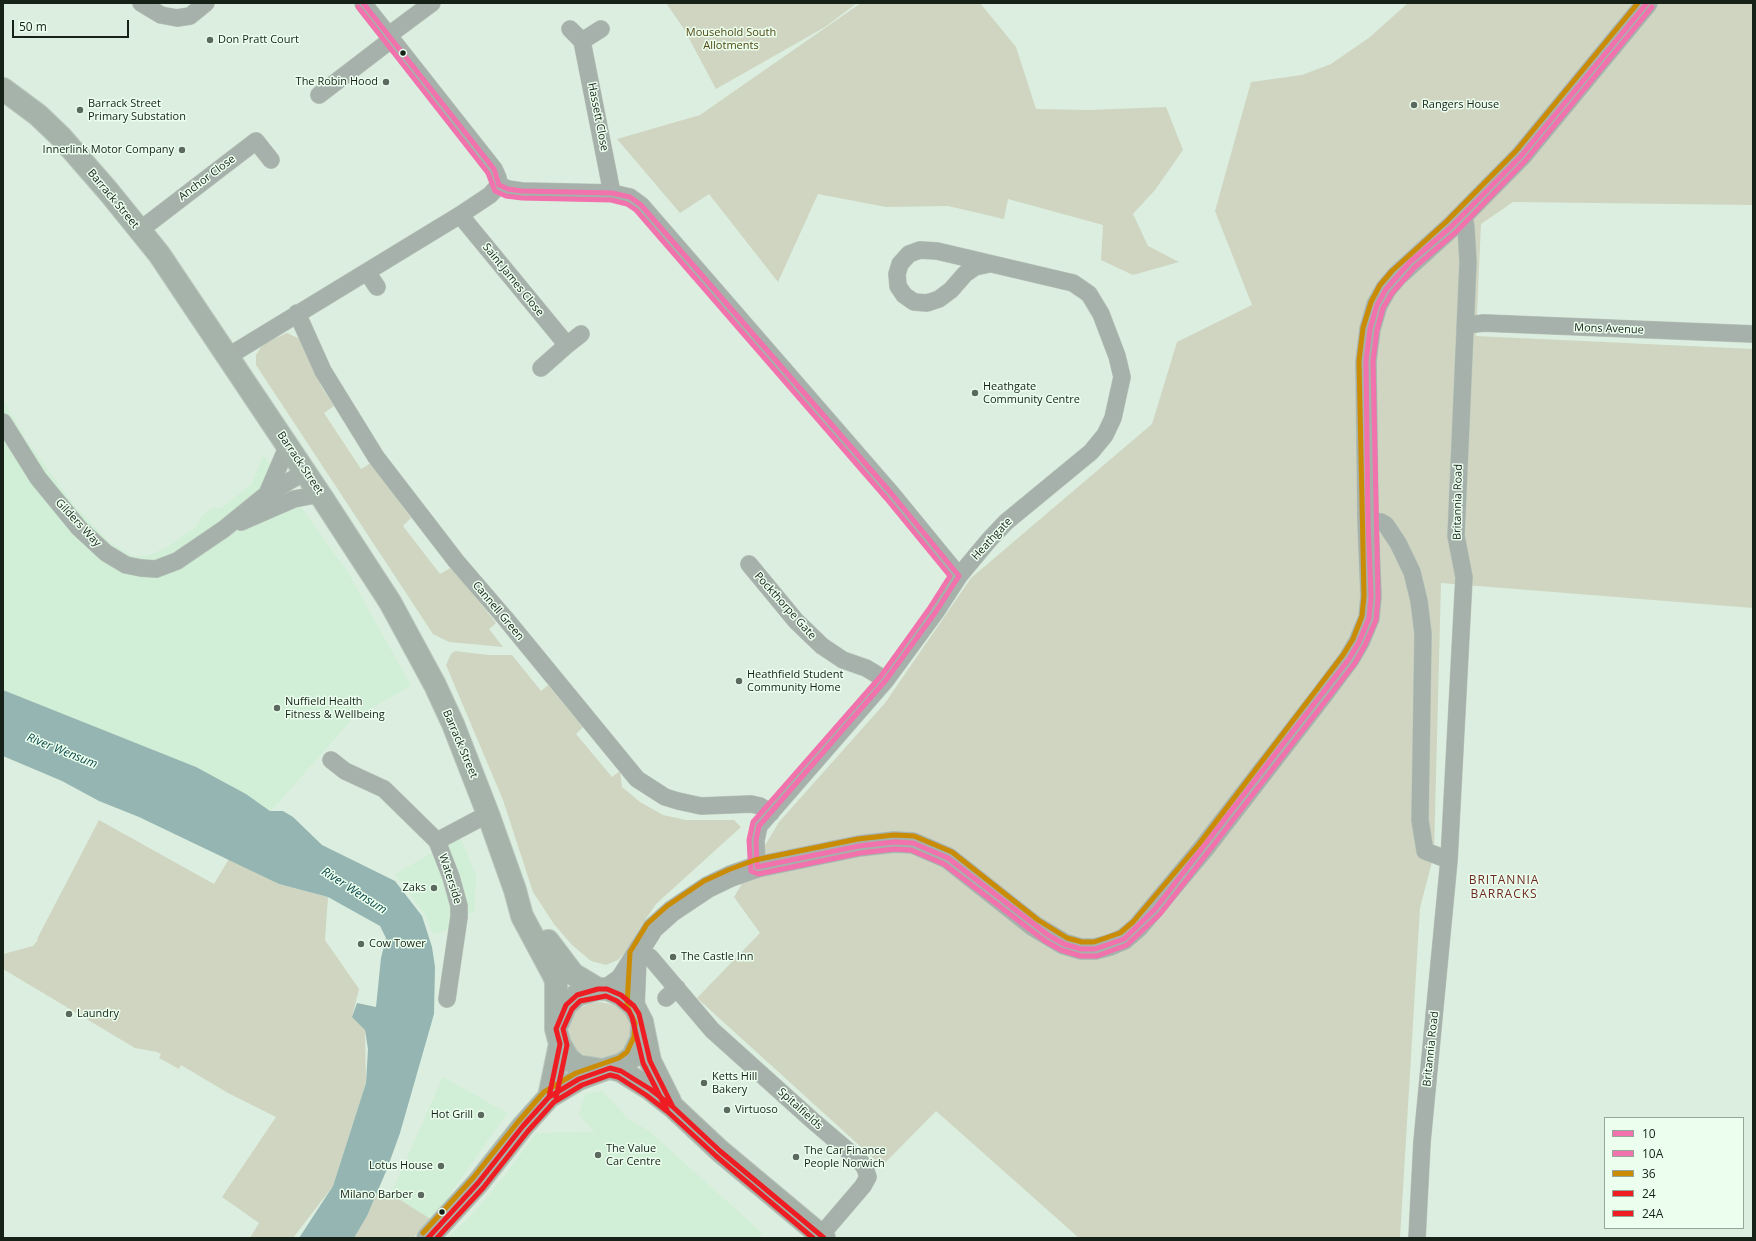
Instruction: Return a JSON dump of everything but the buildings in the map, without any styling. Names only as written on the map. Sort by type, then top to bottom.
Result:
[{"type":"main road","name":"Barrack Street","points":[[3,89],[38,115],[61,137],[140,230],[170,270],[288,445],[386,597],[435,685],[462,747],[488,814],[515,890],[522,916],[556,981],[558,1037]]},
{"type":"main road","name":"Barrack Street","points":[[515,890],[534,921],[573,974],[603,989]]},
{"type":"main road","points":[[549,1097],[558,1037],[566,1005],[577,995],[603,989],[621,995],[638,1014],[650,1061],[674,1107]]},
{"type":"main road","points":[[428,1238],[478,1183],[523,1126],[549,1097],[579,1080],[622,1064],[632,1057],[641,1039],[638,1014]]},
{"type":"main road","points":[[558,1037],[568,1058],[578,1066],[606,1069],[632,1077],[674,1107],[720,1151],[822,1237]]},
{"type":"street","points":[[141,3],[161,15],[177,18],[190,16],[206,3]]},
{"type":"street","points":[[363,3],[494,169],[499,185]]},
{"type":"street","points":[[319,95],[432,3]]},
{"type":"street","points":[[638,1014],[643,956],[653,928],[672,911],[708,887],[731,876],[757,867],[859,846],[894,842],[913,843],[948,858],[1034,926],[1064,944],[1081,949],[1095,949],[1110,946],[1124,939],[1138,927],[1155,909],[1204,848],[1322,695],[1356,648],[1369,618],[1371,596],[1368,521],[1366,361],[1370,329],[1377,305],[1386,289],[1397,276],[1461,217],[1520,156],[1647,3]]},
{"type":"street","points":[[570,28],[582,41],[601,29]]},
{"type":"street","name":"Hassett Close","points":[[582,41],[612,193]]},
{"type":"street","name":"Anchor Close","points":[[140,230],[256,141],[272,160]]},
{"type":"street","points":[[499,185],[508,189],[522,191],[612,193],[630,197],[641,206],[891,493],[959,576]]},
{"type":"street","points":[[228,357],[297,313],[460,215],[490,195],[499,185]]},
{"type":"street","name":"Saint James Close","points":[[460,215],[566,346]]},
{"type":"street","name":"Britannia Road","points":[[1417,1238],[1422,1142],[1449,860],[1464,577],[1456,536],[1468,262],[1465,220],[1461,217]]},
{"type":"street","name":"Heathgate","points":[[757,867],[757,833],[759,826],[886,680],[935,613],[959,576],[1006,522],[1096,446],[1105,435],[1113,418],[1122,377],[1117,356],[1101,314],[1089,294],[1074,283],[937,251],[920,250],[909,254],[900,264],[897,274],[898,286],[904,295],[914,302],[927,304],[939,299],[951,290],[965,274],[975,267],[989,264]]},
{"type":"street","points":[[367,272],[376,287]]},
{"type":"street","name":"Cannell Green","points":[[297,313],[323,372],[378,459],[456,562],[505,618],[637,779],[665,796],[678,801],[700,806],[751,804],[760,806],[771,813]]},
{"type":"street","name":"Mons Avenue","points":[[1465,325],[1484,323],[1753,334]]},
{"type":"street","points":[[541,368],[581,334]]},
{"type":"street","name":"Gilders Way","points":[[3,422],[38,478],[79,528],[106,553],[126,565],[156,569],[177,561],[224,529],[267,494],[305,472]]},
{"type":"street","name":"Gilders Way","points":[[267,494],[288,445]]},
{"type":"street","name":"Gilders Way","points":[[224,529],[294,499],[320,494]]},
{"type":"street","points":[[1368,521],[1381,522],[1386,526],[1398,543],[1412,572],[1419,601],[1423,634],[1420,820],[1426,851],[1449,860]]},
{"type":"street","name":"Pockthorpe Gate","points":[[749,564],[796,621],[822,646],[843,660],[866,668],[886,680]]},
{"type":"street","points":[[331,760],[345,771],[384,789],[437,841]]},
{"type":"street","name":"Waterside","points":[[447,999],[459,918],[459,906],[451,877],[437,841],[488,814]]},
{"type":"street","points":[[603,989],[621,979],[643,956]]},
{"type":"street","name":"Spitalfields","points":[[643,956],[671,993],[812,1120],[860,1160],[868,1177],[863,1186],[822,1237]]},
{"type":"shaded area","points":[[3,400],[27,441],[73,504],[109,542],[134,557],[150,555],[168,547],[197,526],[202,516],[212,508],[221,508],[252,484],[263,455],[347,571],[411,686],[353,718],[271,811],[246,794],[196,767],[3,690]]},
{"type":"shaded area","points":[[460,837],[476,876],[474,911],[445,930],[433,934],[426,916],[395,874]]},
{"type":"shaded area","points":[[443,1077],[507,1113],[432,1220],[391,1194]]},
{"type":"shaded area","name":"The Value Car Centre","points":[[602,1091],[627,1118],[649,1131],[762,1233],[758,1238],[446,1238],[470,1217],[504,1177],[536,1133],[595,1132],[579,1115],[585,1094]]},
{"type":"green space","name":"Mousehold South Allotments","points":[[666,3],[857,3],[825,27],[716,89],[684,29]]},
{"type":"green space","points":[[861,3],[980,3],[1016,47],[1036,109],[1089,110],[1166,107],[1183,150],[1155,190],[1133,214],[1148,246],[1179,262],[1133,275],[1101,260],[1103,225],[1008,199],[1004,219],[948,206],[886,207],[818,194],[778,282],[709,194],[680,213],[617,139],[700,115]]},
{"type":"green space","points":[[1408,3],[1753,3],[1753,205],[1513,202],[1481,224],[1476,336],[1753,349],[1753,608],[1441,583],[1434,854],[1420,908],[1400,1238],[1079,1238],[936,1111],[882,1166],[697,998],[760,933],[734,897],[779,822],[885,703],[971,578],[1152,424],[1177,342],[1252,305],[1215,211],[1251,82],[1302,75],[1331,64],[1370,37]]},
{"type":"green space","points":[[287,333],[300,339],[306,346],[321,386],[334,406],[324,413],[361,469],[371,463],[411,518],[403,526],[440,574],[452,567],[496,623],[489,629],[503,647],[449,642],[433,634],[256,365],[256,355],[263,344]]},
{"type":"green space","points":[[455,651],[489,655],[512,655],[541,691],[548,685],[583,727],[576,734],[612,777],[620,771],[622,787],[640,802],[663,815],[686,820],[734,820],[741,827],[656,904],[639,929],[631,945],[618,960],[606,965],[591,961],[572,945],[554,924],[533,892],[503,800],[446,665],[451,654]]},
{"type":"green space","points":[[99,820],[214,884],[229,859],[279,884],[328,897],[325,940],[359,989],[352,1017],[365,1029],[366,1083],[333,1186],[293,1238],[250,1238],[259,1223],[222,1197],[276,1117],[228,1093],[181,1065],[179,1069],[159,1058],[161,1054],[157,1052],[135,1048],[3,969],[3,954],[33,946],[38,940],[37,939]]},
{"type":"green space","points":[[600,1002],[615,1005],[627,1015],[632,1029],[631,1037],[623,1049],[618,1053],[601,1058],[588,1057],[576,1050],[570,1037],[569,1030],[573,1015],[578,1009],[591,1003]]},
{"type":"green space","points":[[378,1191],[391,1194],[432,1220],[413,1238],[354,1238],[367,1216]]},
{"type":"water","name":"River Wensum","points":[[3,690],[196,767],[246,794],[270,811],[283,811],[293,817],[322,845],[395,881],[422,916],[432,947],[435,967],[434,1014],[400,1133],[387,1169],[367,1216],[354,1238],[299,1238],[333,1186],[366,1083],[368,1049],[365,1030],[352,1017],[357,1003],[376,1007],[381,958],[386,938],[380,926],[328,897],[279,884],[139,817],[99,801],[62,781],[3,756]]},
{"type":"transit line","name":"10","points":[[363,3],[494,169],[499,185],[508,189],[522,191],[612,193],[630,197],[641,205],[891,493],[959,576],[935,613],[886,680],[759,826],[756,840],[757,867],[859,846],[894,842],[913,843],[948,858],[1048,935],[1064,944],[1081,949],[1095,949],[1124,939],[1155,909],[1349,659],[1359,642],[1369,618],[1371,596],[1368,521],[1366,361],[1370,329],[1377,305],[1386,289],[1410,262],[1451,227],[1521,156],[1647,3]]},
{"type":"transit line","name":"36","points":[[423,1233],[473,1178],[544,1092],[576,1073],[619,1058],[627,1052],[634,1037],[635,1023],[627,1006],[630,952],[647,924],[667,906],[704,881],[728,870],[755,860],[858,839],[894,835],[914,836],[952,852],[1038,920],[1067,938],[1082,942],[1094,942],[1120,933],[1133,922],[1199,844],[1343,655],[1353,639],[1362,616],[1364,596],[1359,361],[1363,328],[1371,302],[1380,285],[1392,271],[1446,222],[1516,151],[1638,3]]},
{"type":"transit line","name":"10A","points":[[358,7],[488,173],[495,191],[506,196],[522,198],[611,200],[627,204],[636,210],[886,498],[950,576],[929,609],[881,676],[753,822],[749,840],[751,871],[758,874],[860,853],[894,849],[911,850],[944,864],[1045,941],[1061,950],[1081,956],[1097,956],[1127,945],[1160,914],[1355,663],[1376,620],[1378,597],[1373,361],[1377,330],[1383,308],[1392,293],[1415,267],[1456,232],[1526,160],[1652,7]]},
{"type":"transit line","name":"24","points":[[549,1097],[560,1044],[556,1029],[566,1005],[577,995],[598,989],[607,989],[621,995],[634,1006],[639,1014],[650,1061],[673,1107]]},
{"type":"transit line","name":"24A","points":[[556,1098],[567,1045],[563,1029],[572,1009],[580,1001],[606,996],[617,1001],[629,1011],[632,1017],[643,1063],[667,1110]]},
{"type":"transit line","name":"24","points":[[428,1238],[478,1183],[523,1126],[549,1097],[579,1079],[610,1068],[621,1071],[650,1089],[673,1107],[720,1151],[824,1238]]},
{"type":"transit line","name":"24A","points":[[437,1238],[483,1188],[528,1131],[554,1102],[582,1085],[610,1075],[618,1077],[646,1095],[668,1112],[716,1156],[813,1238]]},
{"type":"place","name":"Don Pratt Court","points":[[210,40]]},
{"type":"place","name":"The Robin Hood","points":[[386,82]]},
{"type":"place","name":"Rangers House","points":[[1414,105]]},
{"type":"place","name":"Barrack Street Primary Substation","points":[[80,110]]},
{"type":"place","name":"Innerlink Motor Company","points":[[182,150]]},
{"type":"place","name":"Heathgate Community Centre","points":[[975,393]]},
{"type":"place","name":"Heathfield Student Community Home","points":[[739,681]]},
{"type":"place","name":"Nuffield Health Fitness & Wellbeing","points":[[277,708]]},
{"type":"place","name":"Zaks","points":[[434,888]]},
{"type":"place","name":"Cow Tower","points":[[361,944]]},
{"type":"place","name":"The Castle Inn","points":[[673,957]]},
{"type":"place","name":"Laundry","points":[[69,1014]]},
{"type":"place","name":"Ketts Hill Bakery","points":[[704,1083]]},
{"type":"place","name":"Virtuoso","points":[[727,1110]]},
{"type":"place","name":"Hot Grill","points":[[481,1115]]},
{"type":"place","name":"The Value Car Centre","points":[[598,1155]]},
{"type":"place","name":"The Car Finance People Norwich","points":[[796,1157]]},
{"type":"place","name":"Lotus House","points":[[441,1166]]},
{"type":"place","name":"Milano Barber","points":[[421,1195]]},
{"type":"district","name":"BRITANNIA BARRACKS","points":[[1504,888]]}]
